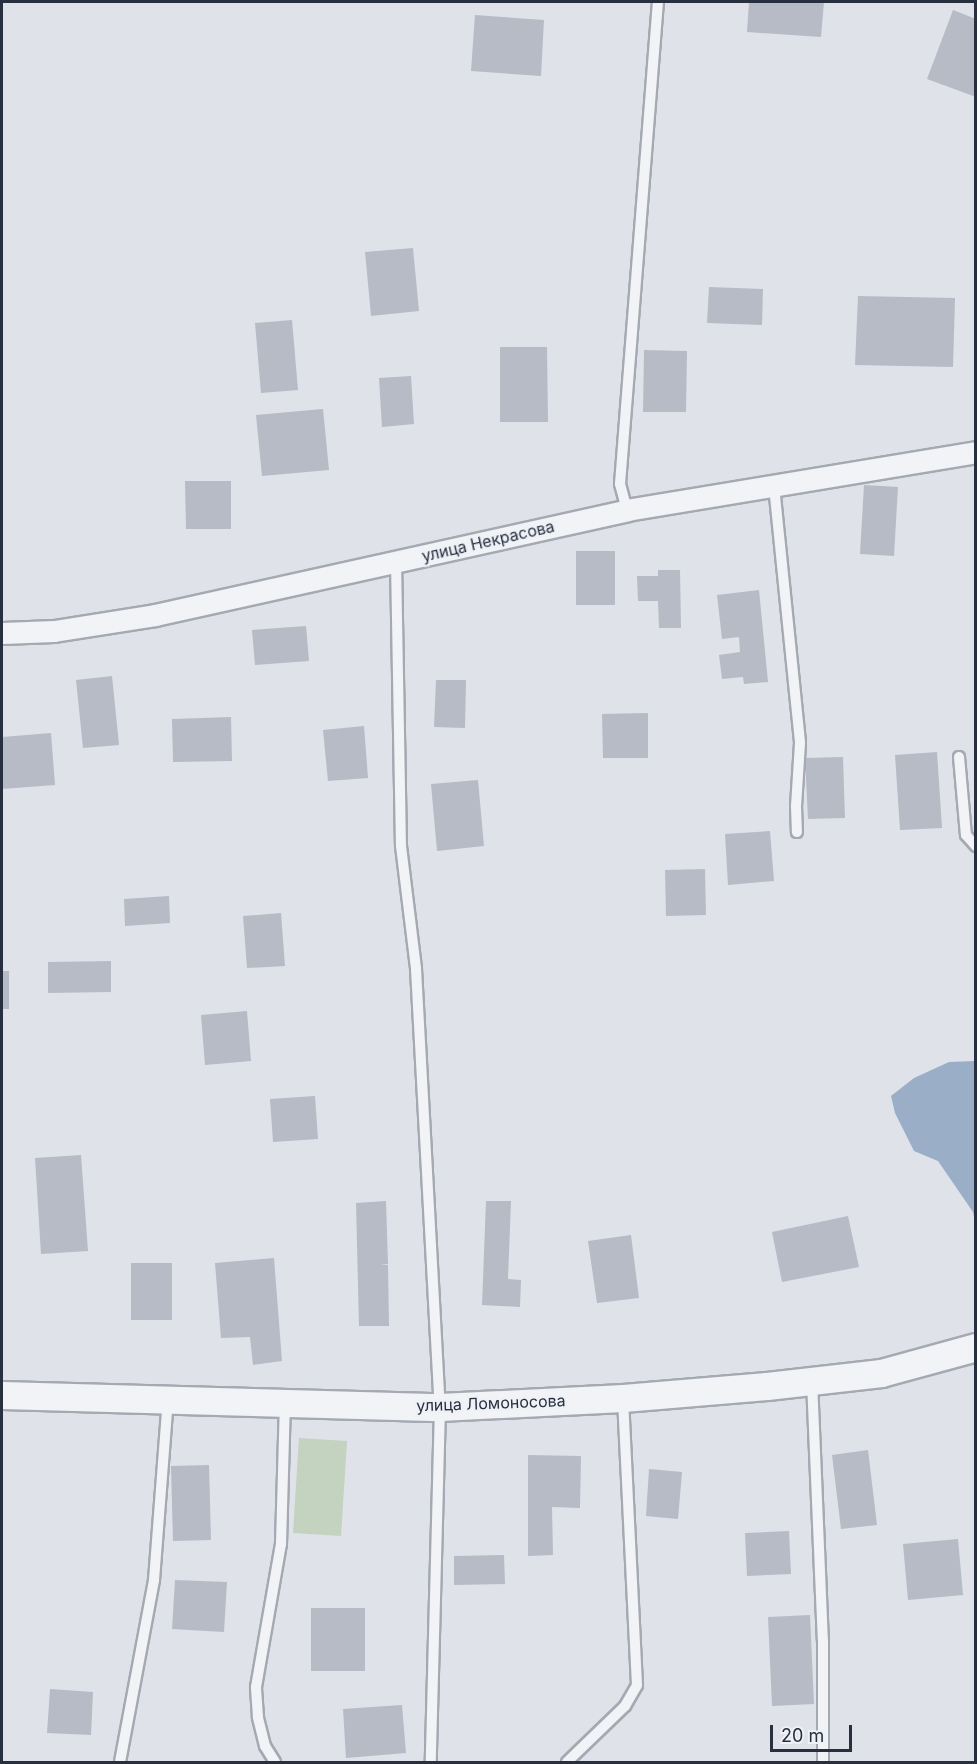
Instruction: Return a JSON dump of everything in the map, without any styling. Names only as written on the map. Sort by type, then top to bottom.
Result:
[{"type":"street","name":"улица Некрасова","points":[[2,633],[54,631],[155,615],[627,510],[975,453]]},
{"type":"street","name":"улица Ломоносова","points":[[2,1395],[440,1407],[623,1398],[881,1373],[975,1347]]},
{"type":"lane","points":[[627,510],[620,484],[658,2]]},
{"type":"lane","points":[[774,486],[800,743],[796,806],[797,832]]},
{"type":"lane","points":[[396,561],[401,846],[416,969],[440,1407],[431,1762]]},
{"type":"lane","points":[[959,757],[966,835],[975,846]]},
{"type":"lane","points":[[812,1381],[823,1641],[824,1762]]},
{"type":"lane","points":[[567,1762],[625,1706],[637,1685],[623,1398]]},
{"type":"lane","points":[[120,1762],[154,1580],[168,1399]]},
{"type":"lane","points":[[275,1762],[265,1746],[260,1727],[256,1687],[281,1544],[285,1404]]},
{"type":"green space","points":[[299,1438],[347,1441],[341,1536],[293,1533]]},
{"type":"water","points":[[976,1061],[975,1221],[973,1212],[938,1161],[914,1151],[895,1113],[891,1096],[914,1078],[949,1062]]},
{"type":"building","points":[[749,2],[824,2],[821,37],[747,32]]},
{"type":"building","points":[[953,10],[976,19],[976,97],[927,79]]},
{"type":"building","points":[[475,15],[544,20],[541,76],[471,71]]},
{"type":"building","points":[[413,248],[419,311],[371,316],[365,252]]},
{"type":"building","points":[[709,287],[763,289],[762,325],[707,323]]},
{"type":"building","points":[[858,296],[955,298],[953,367],[855,365]]},
{"type":"building","points":[[292,320],[298,390],[261,393],[255,323]]},
{"type":"building","points":[[500,347],[547,347],[548,422],[500,422]]},
{"type":"building","points":[[644,350],[687,351],[686,412],[643,412]]},
{"type":"building","points":[[411,376],[414,424],[382,427],[379,378]]},
{"type":"building","points":[[323,409],[329,470],[262,476],[256,415]]},
{"type":"building","points":[[185,481],[231,481],[231,529],[186,529]]},
{"type":"building","points":[[864,485],[898,487],[894,556],[860,554]]},
{"type":"building","points":[[576,551],[615,551],[615,605],[576,605]]},
{"type":"building","points":[[658,570],[680,570],[681,628],[659,628],[658,601],[638,601],[637,576],[658,576]]},
{"type":"building","points":[[759,590],[768,682],[744,684],[743,677],[722,679],[719,655],[740,652],[739,637],[722,639],[717,595]]},
{"type":"building","points":[[306,626],[309,661],[255,665],[252,630]]},
{"type":"building","points":[[112,676],[119,745],[83,748],[76,680]]},
{"type":"building","points":[[436,680],[466,680],[465,728],[434,727]]},
{"type":"building","points":[[648,713],[648,758],[603,758],[602,714]]},
{"type":"building","points":[[231,717],[232,761],[173,762],[172,719]]},
{"type":"building","points":[[364,726],[368,778],[328,781],[323,730]]},
{"type":"building","points":[[51,733],[55,785],[2,789],[2,737]]},
{"type":"building","points":[[937,752],[942,828],[900,830],[895,755]]},
{"type":"building","points":[[843,757],[845,818],[808,819],[805,758]]},
{"type":"building","points":[[478,780],[484,846],[437,851],[431,784]]},
{"type":"building","points":[[770,831],[774,881],[728,885],[725,834]]},
{"type":"building","points":[[705,869],[706,915],[666,916],[665,870]]},
{"type":"building","points":[[169,896],[170,923],[125,926],[124,899]]},
{"type":"building","points":[[281,913],[285,966],[247,968],[243,916]]},
{"type":"building","points":[[111,961],[111,992],[48,993],[48,962]]},
{"type":"building","points":[[2,971],[9,971],[9,1009],[2,1009]]},
{"type":"building","points":[[247,1011],[251,1061],[205,1065],[201,1015]]},
{"type":"building","points":[[315,1096],[318,1139],[273,1142],[270,1099]]},
{"type":"building","points":[[81,1155],[88,1251],[41,1254],[35,1158]]},
{"type":"building","points":[[386,1201],[388,1264],[380,1264],[388,1265],[389,1326],[359,1326],[356,1203]]},
{"type":"building","points":[[486,1201],[511,1201],[508,1279],[521,1280],[520,1307],[482,1305]]},
{"type":"building","points":[[848,1216],[859,1267],[782,1282],[772,1232]]},
{"type":"building","points":[[631,1235],[639,1298],[597,1303],[588,1241]]},
{"type":"building","points":[[274,1258],[282,1361],[253,1365],[250,1337],[221,1338],[215,1263]]},
{"type":"building","points":[[131,1263],[172,1263],[172,1320],[131,1320]]},
{"type":"building","points":[[868,1450],[877,1525],[841,1529],[832,1455]]},
{"type":"building","points":[[528,1455],[581,1456],[580,1508],[552,1507],[553,1555],[528,1556]]},
{"type":"building","points":[[209,1465],[211,1540],[173,1541],[171,1466]]},
{"type":"building","points":[[649,1469],[682,1472],[678,1519],[646,1516]]},
{"type":"building","points":[[789,1531],[791,1574],[747,1576],[745,1533]]},
{"type":"building","points":[[958,1539],[963,1595],[908,1600],[903,1544]]},
{"type":"building","points":[[504,1555],[505,1584],[454,1585],[454,1556]]},
{"type":"building","points":[[175,1580],[227,1582],[224,1632],[172,1629]]},
{"type":"building","points":[[311,1608],[365,1608],[365,1671],[311,1671]]},
{"type":"building","points":[[810,1615],[814,1704],[772,1706],[768,1617]]},
{"type":"building","points":[[50,1689],[93,1692],[91,1735],[47,1733]]},
{"type":"building","points":[[402,1705],[406,1753],[346,1758],[343,1709]]}]
